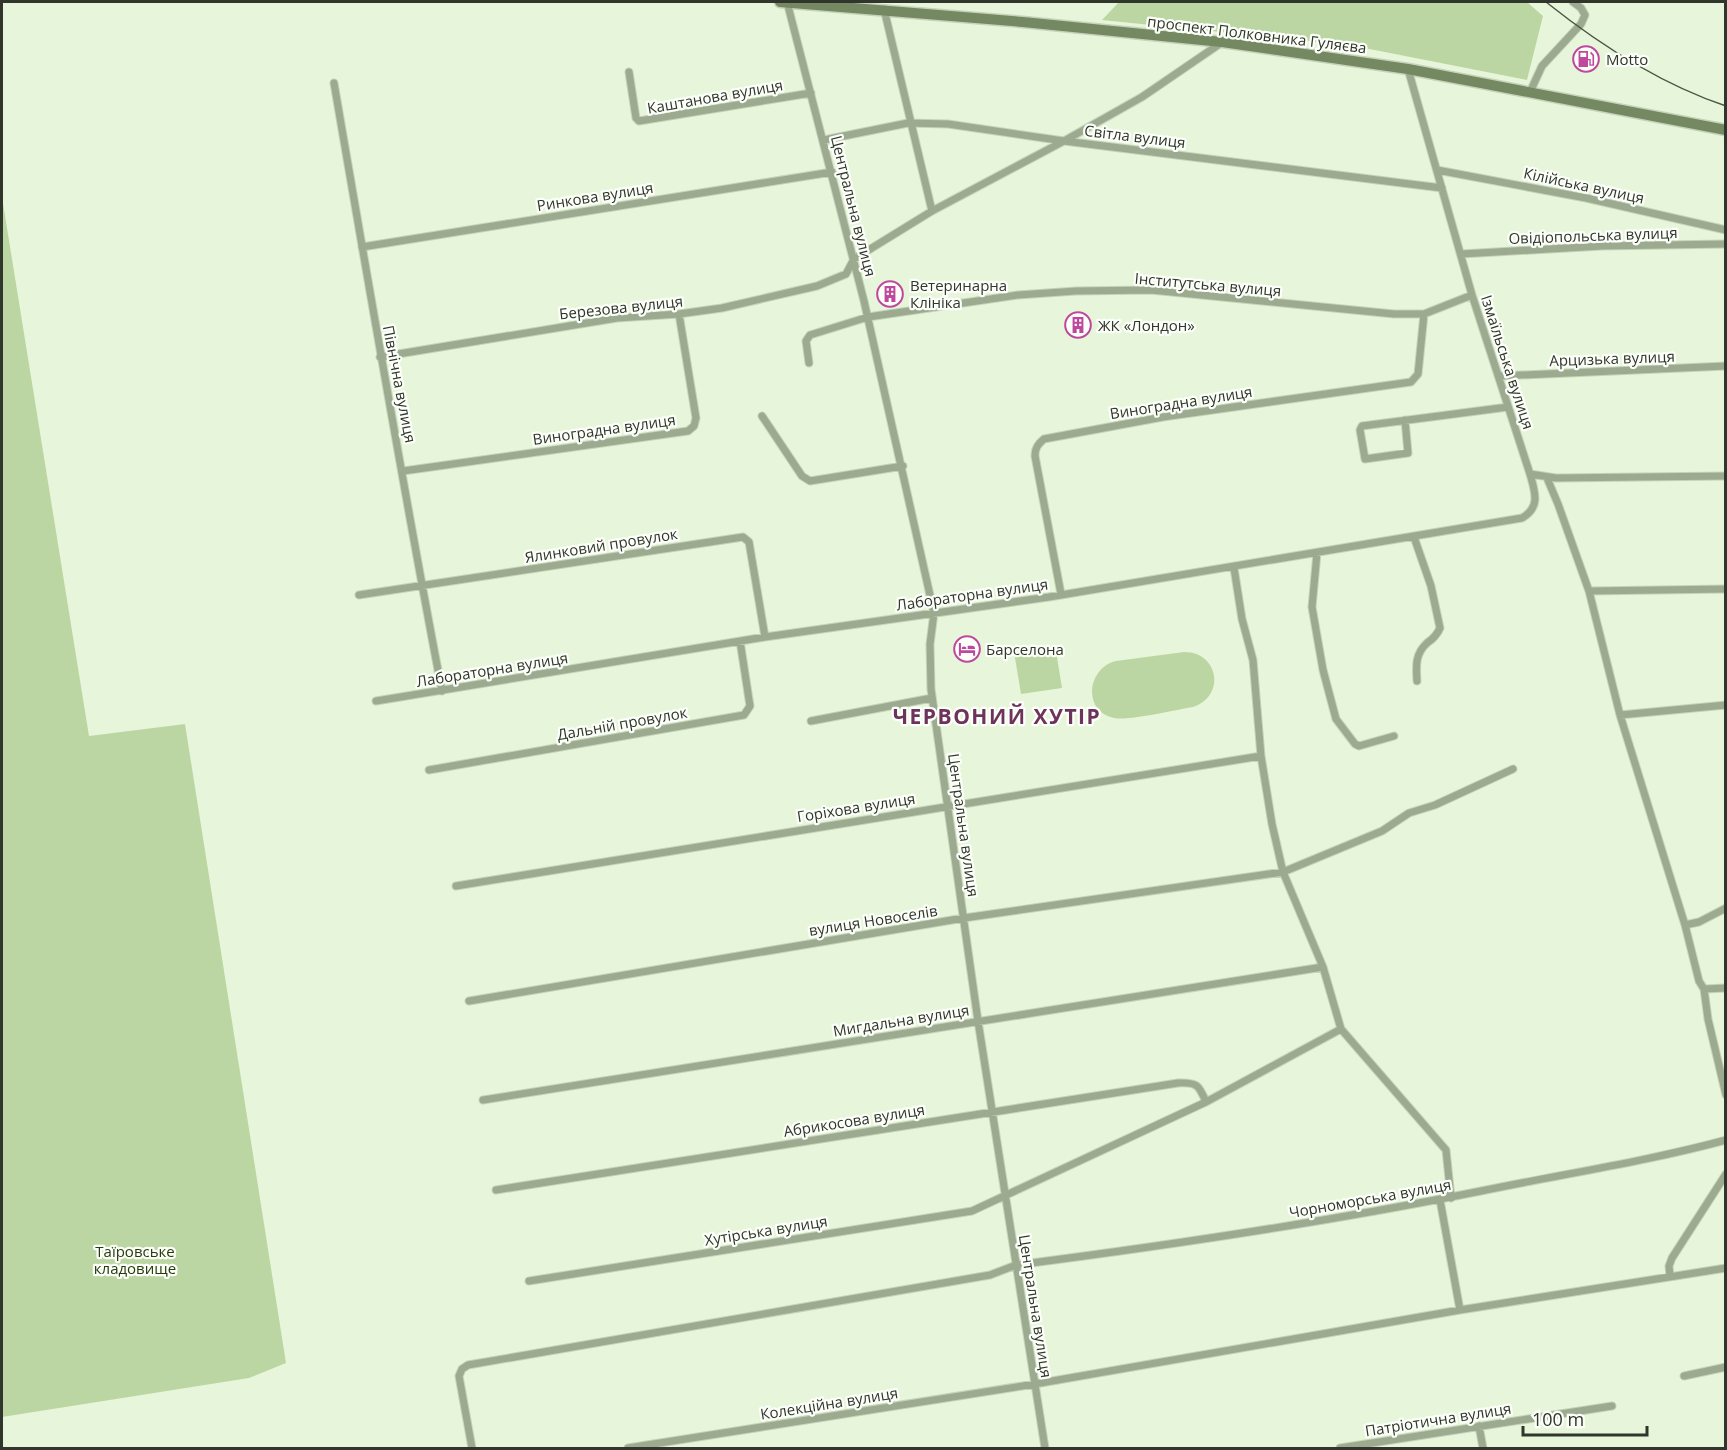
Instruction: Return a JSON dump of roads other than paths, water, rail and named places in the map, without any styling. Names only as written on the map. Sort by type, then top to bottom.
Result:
[{"type":"main road","name":"проспект Полковника Гуляєва","points":[[780,2],[884,9],[1222,42],[1408,69],[1725,130]]},
{"type":"street","name":"Центральна вулиця","points":[[787,2],[868,317],[934,613],[930,644],[932,698],[978,1021],[1045,1449]]},
{"type":"street","points":[[1530,92],[1542,66],[1581,24],[1585,15],[1581,8],[1573,2]]},
{"type":"street","points":[[884,9],[932,210]]},
{"type":"street","points":[[824,140],[910,123],[948,124],[1064,141],[1142,97],[1222,42]]},
{"type":"street","name":"Ізмаїльська вулиця","points":[[1408,69],[1472,295],[1530,474]]},
{"type":"street","name":"Каштанова вулиця","points":[[629,72],[636,118],[639,122],[811,93]]},
{"type":"street","name":"Північна вулиця","points":[[334,83],[380,357],[403,471],[442,691]]},
{"type":"street","name":"Світла вулиця","points":[[854,259],[932,210],[1064,141],[1442,188]]},
{"type":"street","name":"Кілійська вулиця","points":[[1437,170],[1586,198],[1725,230]]},
{"type":"street","name":"Ринкова вулиця","points":[[362,247],[832,172]]},
{"type":"street","name":"Овідіопольська вулиця","points":[[1461,254],[1602,246],[1725,244]]},
{"type":"street","name":"Березова вулиця","points":[[380,357],[617,318],[679,314],[741,304],[817,286],[846,273],[854,259]]},
{"type":"street","name":"Інститутська вулиця","points":[[809,363],[806,340],[810,335],[868,317],[1018,296],[1076,291],[1151,290],[1374,314],[1425,314],[1472,295]]},
{"type":"street","name":"Виноградна вулиця","points":[[403,471],[684,432],[691,429],[696,418],[679,314]]},
{"type":"street","name":"Виноградна вулиця","points":[[1061,594],[1035,456],[1040,442],[1044,439],[1163,417],[1410,382],[1418,374],[1425,314]]},
{"type":"street","name":"Арцизька вулиця","points":[[1499,376],[1725,366]]},
{"type":"street","points":[[1405,420],[1408,453],[1365,459],[1360,427],[1405,420],[1508,407]]},
{"type":"street","points":[[762,416],[802,476],[810,481],[903,466]]},
{"type":"street","points":[[1530,474],[1547,478],[1725,476]]},
{"type":"street","name":"Лабораторна вулиця","points":[[376,701],[765,637],[1234,568],[1522,518],[1532,510],[1536,498],[1530,474]]},
{"type":"street","points":[[1547,478],[1589,591],[1620,715],[1685,926],[1699,981],[1704,989],[1708,1019],[1725,1095]]},
{"type":"street","name":"Ялинковий провулок","points":[[359,595],[743,537],[749,542],[765,637]]},
{"type":"street","points":[[1414,537],[1431,586],[1440,628],[1438,634],[1425,645],[1417,658],[1417,681]]},
{"type":"street","points":[[1317,553],[1312,607],[1323,670],[1336,719],[1354,744],[1359,746],[1394,736]]},
{"type":"street","points":[[1234,568],[1242,619],[1253,660],[1261,756],[1272,824],[1283,872],[1323,967],[1341,1029],[1446,1150],[1451,1198]]},
{"type":"street","points":[[1589,591],[1725,589]]},
{"type":"street","name":"Дальній провулок","points":[[429,770],[744,715],[750,706],[740,641]]},
{"type":"street","points":[[811,721],[932,698]]},
{"type":"street","points":[[1620,715],[1725,705]]},
{"type":"street","name":"Горіхова вулиця","points":[[456,885],[1261,756]]},
{"type":"street","name":"вулиця Новоселів","points":[[469,1000],[964,918],[1283,872],[1382,831],[1409,813],[1435,805],[1513,769]]},
{"type":"street","points":[[1685,926],[1699,922],[1725,908]]},
{"type":"street","name":"Мигдальна вулиця","points":[[483,1100],[1323,967]]},
{"type":"street","points":[[1704,989],[1725,988]]},
{"type":"street","points":[[1005,1196],[1206,1102],[1341,1029]]},
{"type":"street","name":"Абрикосова вулиця","points":[[496,1190],[1178,1083],[1196,1084],[1206,1102]]},
{"type":"street","name":"Чорноморська вулиця","points":[[1016,1265],[1252,1233],[1440,1200],[1664,1157],[1725,1140]]},
{"type":"street","points":[[1670,1276],[1669,1266],[1672,1257],[1725,1174]]},
{"type":"street","name":"Хутірська вулиця","points":[[529,1281],[972,1211],[1005,1196]]},
{"type":"street","points":[[1440,1200],[1460,1310]]},
{"type":"street","points":[[472,1449],[459,1376],[462,1369],[468,1365],[990,1275],[1016,1265]]},
{"type":"street","name":"Колекційна вулиця","points":[[628,1449],[1035,1384],[1460,1310],[1725,1268]]},
{"type":"street","points":[[1684,1376],[1725,1367]]},
{"type":"street","name":"Патріотична вулиця","points":[[1340,1449],[1612,1406]]},
{"type":"street","points":[[1479,1426],[1483,1449]]},
{"type":"tram line","points":[[1546,2],[1609,48],[1654,75],[1726,106]]},
{"type":"place","name":"Motto","points":[[1586,59]]},
{"type":"place","name":"Ветеринарна Клініка","points":[[890,294]]},
{"type":"place","name":"ЖК «Лондон»","points":[[1078,325]]},
{"type":"place","name":"Барселона","points":[[967,649]]},
{"type":"district","name":"ЧЕРВОНИЙ ХУТІР","points":[[997,716]]},
{"type":"park label","name":"Таїровське кладовище","points":[[135,1260]]}]
